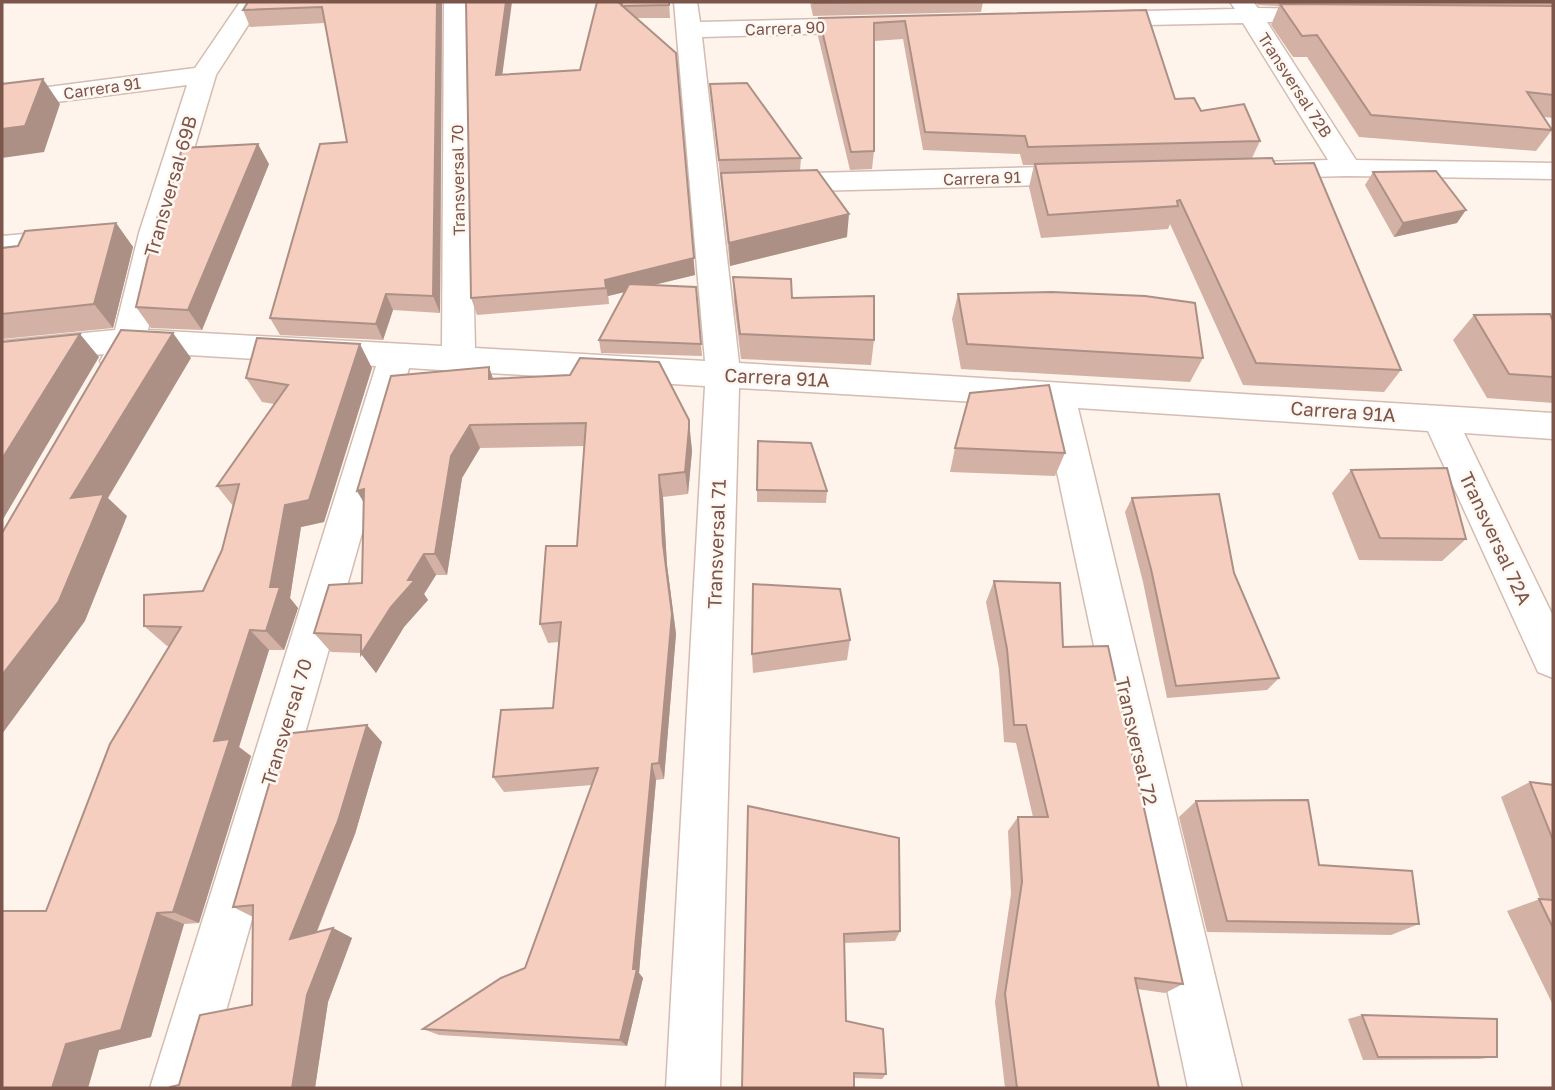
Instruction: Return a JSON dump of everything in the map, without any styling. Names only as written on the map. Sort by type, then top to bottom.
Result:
[{"type":"street","name":"Transversal 69B","points":[[102,386],[129,340],[126,235],[203,75],[251,2]]},
{"type":"street","name":"Transversal 70","points":[[456,2],[459,359]]},
{"type":"street","points":[[1072,20],[1246,9],[1345,14]]},
{"type":"street","name":"Transversal 72B","points":[[1246,9],[1347,168]]},
{"type":"street","name":"Carrera 90","points":[[687,16],[894,25]]},
{"type":"street","name":"Transversal 71","points":[[687,16],[727,185],[723,374],[694,1088]]},
{"type":"street","name":"Carrera 91","points":[[2,101],[203,75]]},
{"type":"street","points":[[1236,171],[1347,168],[1553,171]]},
{"type":"street","name":"Carrera 91","points":[[727,185],[1110,174]]},
{"type":"street","points":[[2,246],[126,235]]},
{"type":"street","name":"Carrera 91A","points":[[2,352],[129,340],[1439,417],[1553,426]]},
{"type":"street","name":"Transversal 70","points":[[177,1088],[396,355]]},
{"type":"street","name":"Transversal 72","points":[[1058,394],[1215,1088]]},
{"type":"street","name":"Transversal 72A","points":[[1439,417],[1553,659]]},
{"type":"building","points":[[248,2],[437,2],[433,296],[386,294],[376,324],[270,318],[320,144],[347,142],[322,7],[243,10]]},
{"type":"building","points":[[466,2],[506,2],[496,75],[580,70],[597,2],[618,2],[676,53],[694,258],[605,280],[606,288],[471,298]]},
{"type":"building","points":[[622,2],[669,2],[669,5],[622,6]]},
{"type":"building","points":[[813,2],[878,2],[814,3]]},
{"type":"building","points":[[1280,4],[1553,6],[1553,95],[1527,92],[1552,130],[1371,115],[1317,35],[1302,36]]},
{"type":"building","points":[[1146,10],[1175,99],[1194,98],[1201,111],[1244,104],[1260,141],[1028,147],[1025,136],[925,132],[905,21],[874,23],[874,151],[851,152],[819,18]]},
{"type":"building","points":[[43,79],[25,126],[2,129],[2,84]]},
{"type":"building","points":[[747,83],[801,158],[719,160],[710,84]]},
{"type":"building","points":[[258,144],[188,310],[136,307],[158,215],[164,215],[182,148]]},
{"type":"building","points":[[1272,158],[1275,164],[1314,163],[1401,370],[1256,363],[1180,200],[1177,201],[1178,206],[1048,215],[1035,164]]},
{"type":"building","points":[[817,170],[849,214],[729,243],[721,173]]},
{"type":"building","points":[[1436,171],[1466,210],[1403,223],[1373,172]]},
{"type":"building","points":[[116,223],[94,304],[2,314],[2,248],[18,246],[25,231]]},
{"type":"building","points":[[733,277],[791,279],[792,298],[874,296],[874,340],[740,334]]},
{"type":"building","points":[[629,284],[696,287],[701,344],[599,340]]},
{"type":"building","points":[[1052,292],[1145,296],[1195,303],[1203,358],[967,344],[958,294]]},
{"type":"building","points":[[1550,314],[1553,321],[1553,377],[1509,374],[1474,315]]},
{"type":"building","points":[[121,330],[173,333],[71,498],[104,494],[59,601],[2,675],[2,533]]},
{"type":"building","points":[[80,334],[2,459],[2,342]]},
{"type":"building","points":[[257,338],[360,344],[309,500],[285,505],[270,587],[280,587],[266,631],[250,630],[214,741],[230,739],[173,912],[157,913],[121,1030],[66,1044],[52,1088],[2,1088],[2,911],[46,911],[110,744],[181,627],[144,626],[144,595],[203,591],[222,550],[239,484],[217,486],[288,385],[246,378]]},
{"type":"building","points":[[580,358],[659,362],[689,420],[685,472],[659,475],[663,544],[672,614],[659,763],[652,764],[633,969],[637,969],[620,1040],[423,1029],[501,978],[525,968],[598,768],[493,777],[501,710],[553,708],[561,622],[540,624],[546,546],[577,546],[586,423],[470,425],[451,456],[435,554],[424,554],[408,580],[415,580],[391,607],[361,654],[361,635],[314,633],[329,585],[362,583],[364,489],[357,491],[391,376],[489,367],[489,379],[570,375]]},
{"type":"building","points":[[1049,385],[1065,453],[955,448],[970,393]]},
{"type":"building","points":[[758,441],[811,443],[827,491],[757,490]]},
{"type":"building","points":[[1447,468],[1466,539],[1380,538],[1351,470]]},
{"type":"building","points":[[1219,494],[1234,573],[1279,678],[1176,686],[1151,569],[1132,498]]},
{"type":"building","points":[[994,581],[1060,583],[1063,647],[1108,646],[1183,984],[1135,978],[1159,1088],[1017,1088],[1005,994],[1022,882],[1018,817],[1048,817],[1026,725],[1014,725],[1007,649]]},
{"type":"building","points":[[753,584],[840,589],[850,640],[752,654]]},
{"type":"building","points":[[367,725],[338,821],[290,939],[333,928],[307,995],[292,1088],[170,1088],[179,1085],[200,1015],[252,1005],[253,905],[233,907],[284,734]]},
{"type":"building","points":[[1530,782],[1553,785],[1553,840]]},
{"type":"building","points":[[1308,800],[1319,865],[1412,871],[1419,924],[1227,921],[1196,801]]},
{"type":"building","points":[[748,806],[899,838],[900,931],[844,934],[846,1021],[883,1029],[886,1074],[854,1073],[854,1088],[742,1088]]},
{"type":"building","points":[[1539,899],[1553,900],[1553,928]]},
{"type":"building","points":[[1362,1015],[1497,1019],[1497,1057],[1378,1057]]}]
